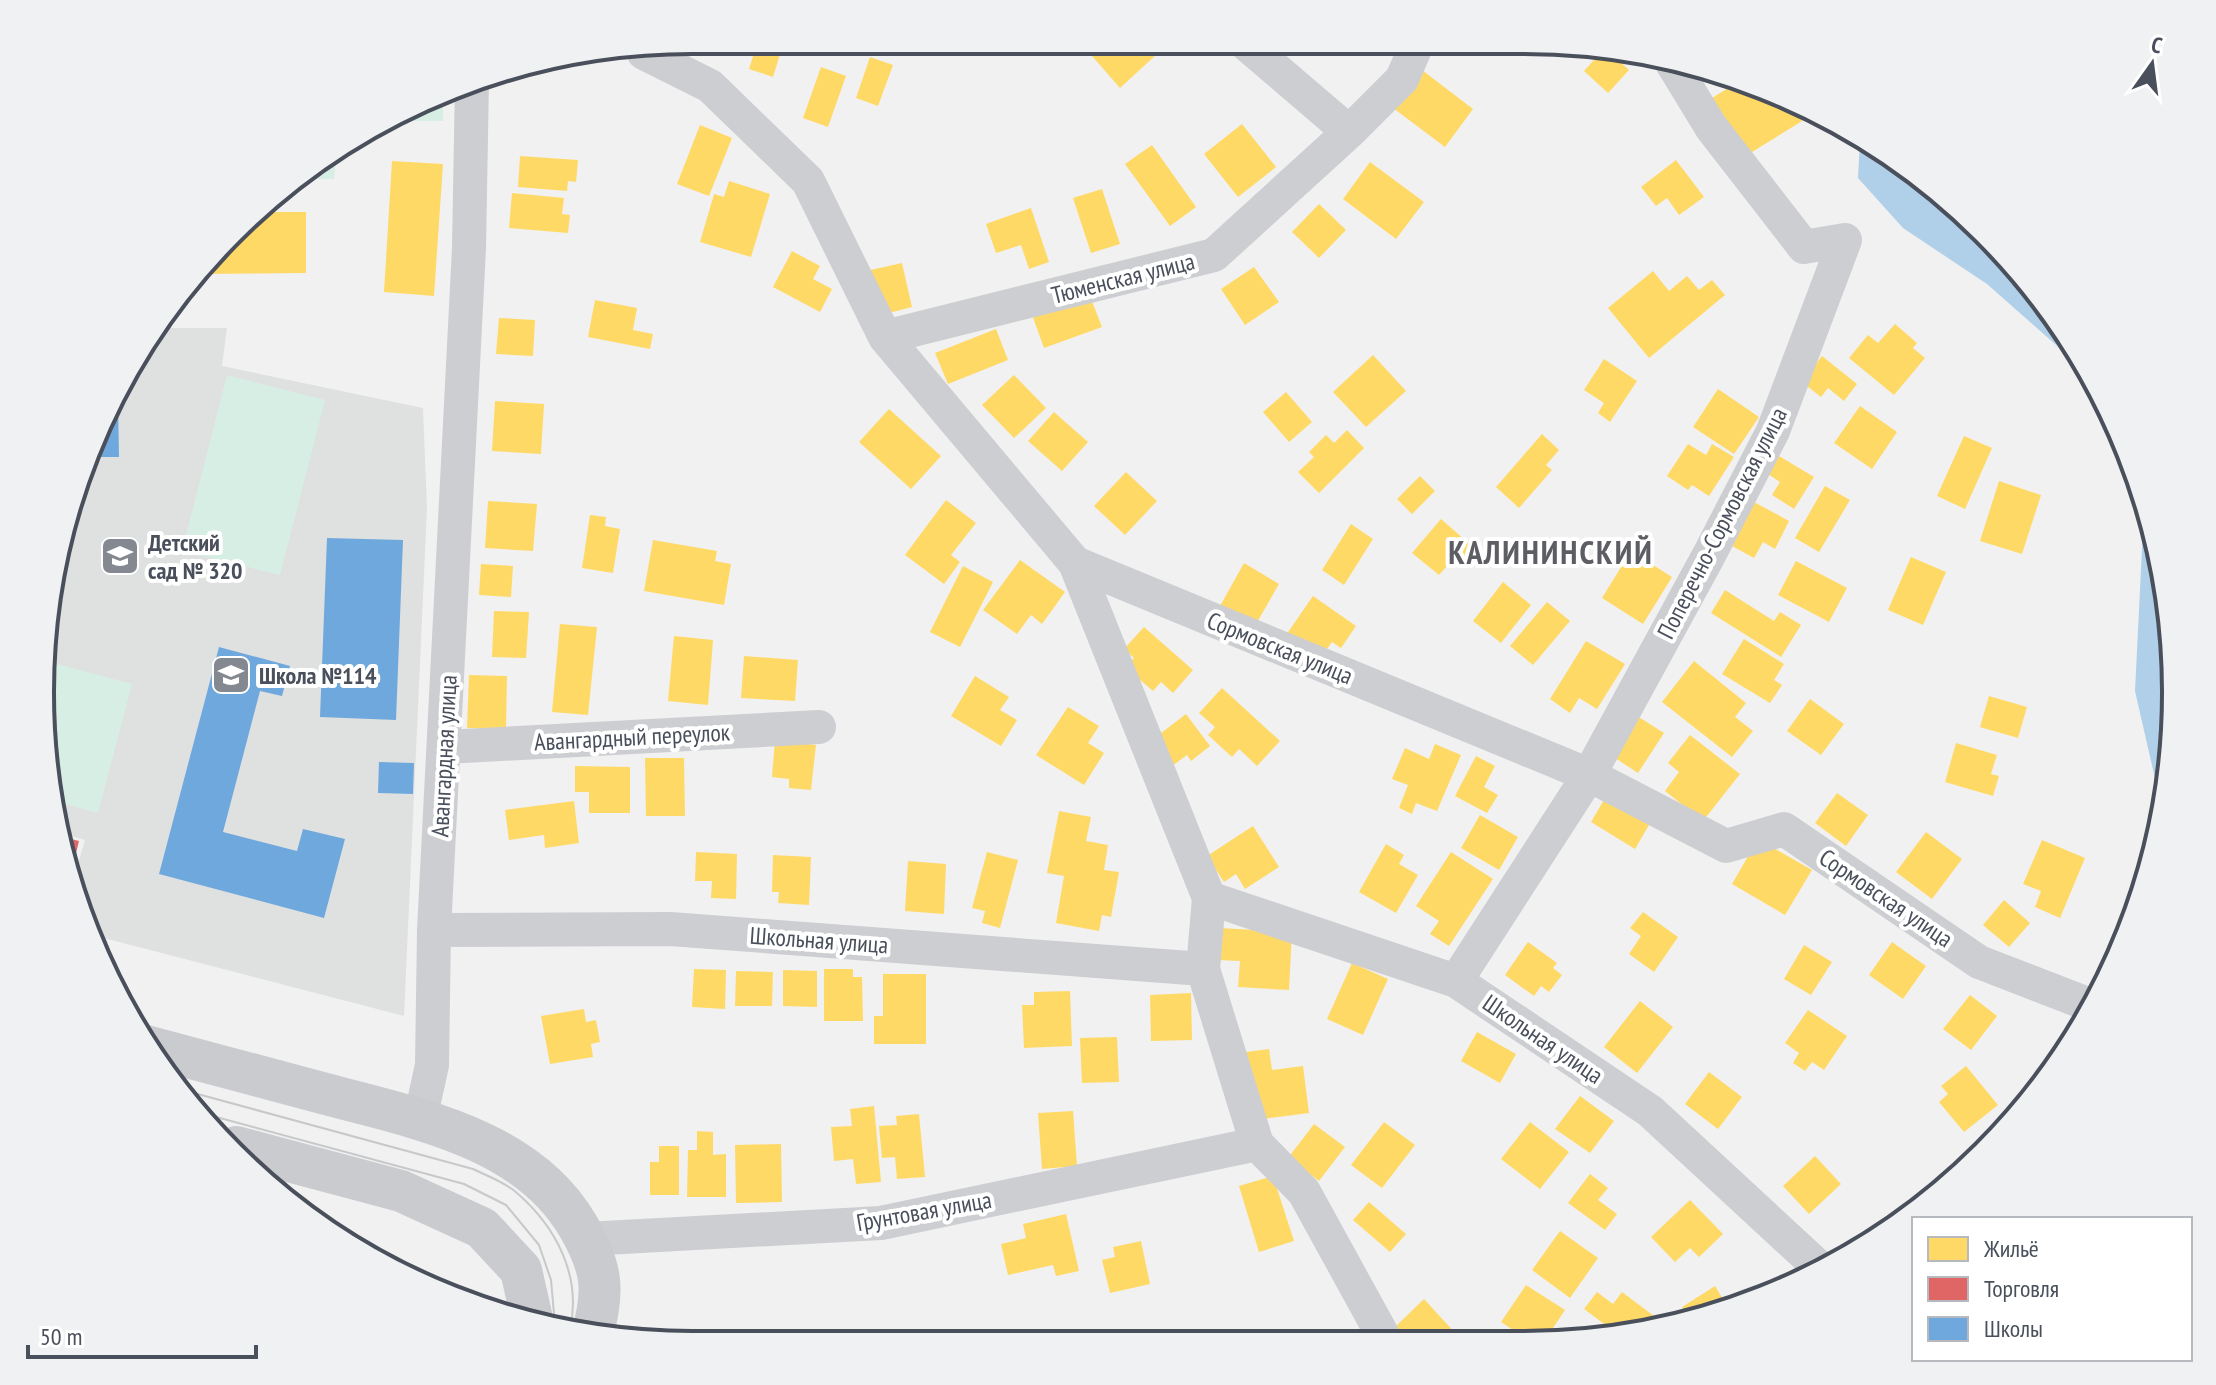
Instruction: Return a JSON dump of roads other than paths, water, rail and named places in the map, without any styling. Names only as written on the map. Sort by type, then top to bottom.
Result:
[{"type":"main road","points":[[165,1051],[420,1120],[481,1142],[531,1171],[565,1204],[586,1239],[599,1271],[600,1305],[595,1324]]},
{"type":"main road","points":[[247,1150],[401,1191],[482,1228],[521,1270],[530,1310]]},
{"type":"street","points":[[1258,54],[1349,132]]},
{"type":"street","name":"Тюменская улица","points":[[885,337],[1214,255],[1349,132],[1402,79],[1413,54]]},
{"type":"street","name":"Сормовская улица","points":[[648,55],[710,86],[808,181],[885,337],[1075,563],[1589,775],[1726,846],[1784,829],[1979,962],[2082,1002]]},
{"type":"street","name":"Поперечно-Сормовская улица","points":[[1456,981],[1589,775],[1773,431],[1845,240],[1804,247],[1711,127],[1678,73]]},
{"type":"street","name":"Авангардная улица","points":[[420,1120],[432,1065],[434,930],[469,248],[472,94]]},
{"type":"street","points":[[1075,563],[1209,898],[1203,969],[1257,1144],[1304,1192],[1380,1331]]},
{"type":"street","name":"Авангардный переулок","points":[[445,747],[819,727]]},
{"type":"street","name":"Школьная улица","points":[[1209,898],[1456,981],[1650,1111],[1813,1261]]},
{"type":"street","name":"Школьная улица","points":[[434,930],[670,929],[1203,969]]},
{"type":"street","name":"Грунтовая улица","points":[[586,1239],[881,1223],[1257,1144]]},
{"type":"water","points":[[1859,150],[1944,212],[2004,272],[2061,349],[1987,284],[1903,228],[1858,178]]},
{"type":"water","points":[[2143,538],[2157,609],[2161,651],[2161,734],[2156,782],[2135,691]]},
{"type":"tram line","points":[[196,1094],[473,1169],[507,1186],[531,1206],[563,1254],[572,1290],[571,1320]]},
{"type":"tram line","points":[[216,1117],[464,1184],[506,1205],[539,1245],[551,1280],[554,1316]]},
{"type":"place","name":"Детский сад № 320","points":[[120,556]]},
{"type":"place","name":"Школа №114","points":[[231,675]]},
{"type":"district","name":"КАЛИНИНСКИЙ","points":[[1551,552]]}]
